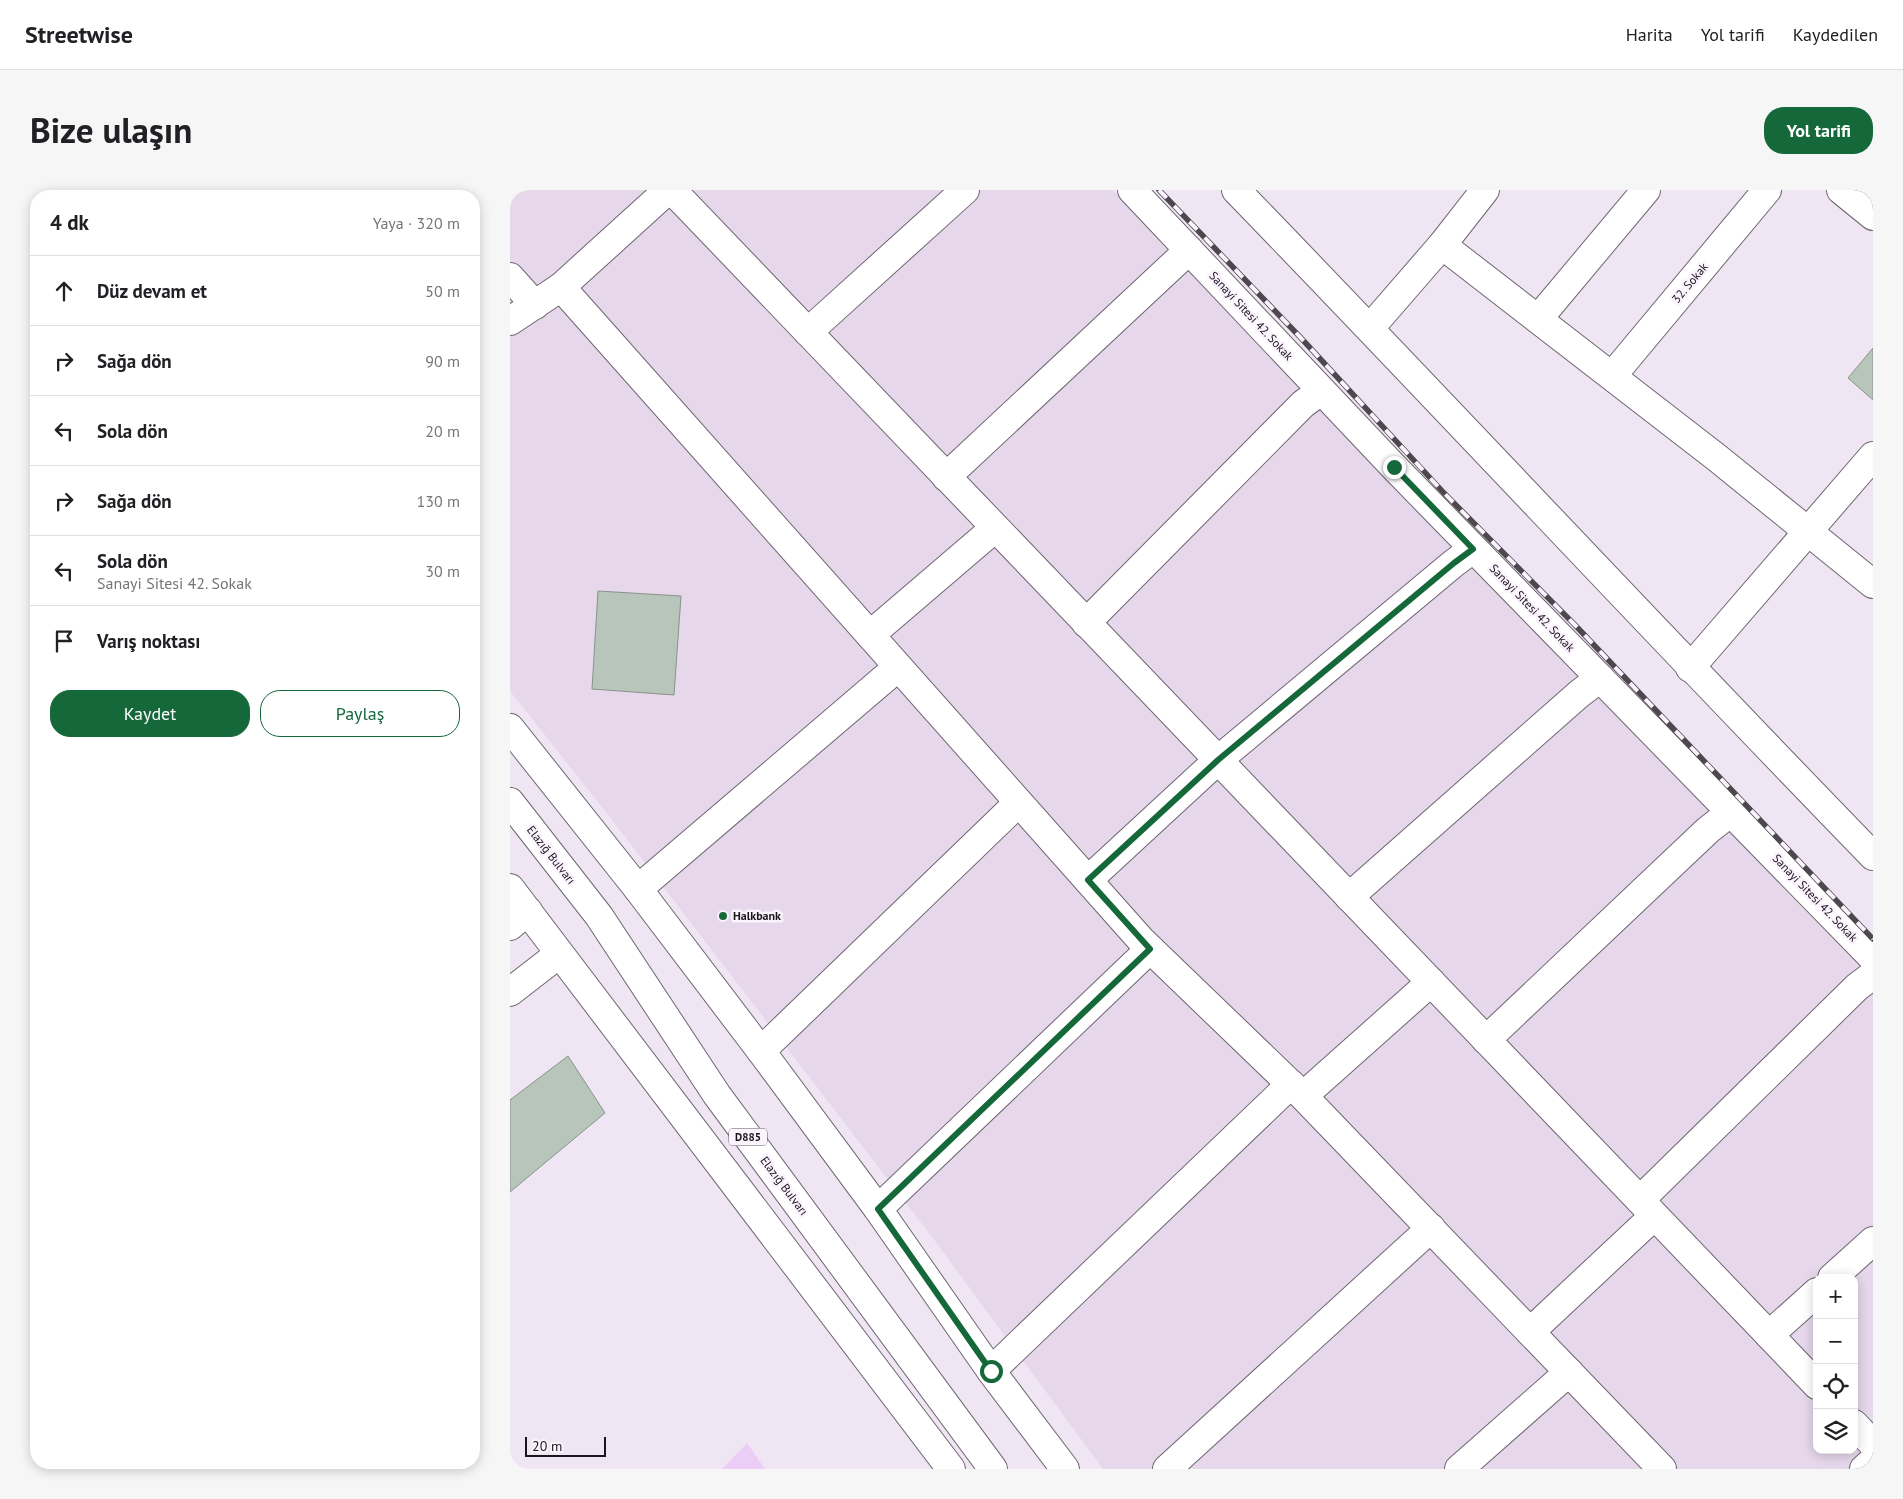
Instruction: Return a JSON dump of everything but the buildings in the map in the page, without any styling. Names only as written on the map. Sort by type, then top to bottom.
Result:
[{"type":"main road","points":[[510,322],[561,287],[670,190],[1813,1381]]},
{"type":"main road","points":[[808,332],[965,190]]},
{"type":"main road","name":"Sanayi Sitesi 42. Sokak","points":[[1132,190],[1473,549],[1873,958]]},
{"type":"main road","points":[[1236,190],[1370,328],[1690,668],[1873,856]]},
{"type":"main road","points":[[1370,328],[1442,245],[1485,190]]},
{"type":"main road","points":[[1538,319],[1646,190]]},
{"type":"main road","name":"32. Sokak","points":[[1612,376],[1768,190]]},
{"type":"main road","points":[[1841,190],[1873,216]]},
{"type":"main road","points":[[1442,245],[1716,457],[1873,584]]},
{"type":"main road","points":[[946,476],[1188,250]]},
{"type":"main road","points":[[510,277],[536,304]]},
{"type":"main road","points":[[561,287],[1018,803],[1150,949],[1297,1090],[1662,1469]]},
{"type":"main road","points":[[1086,623],[1303,404],[1321,390]]},
{"type":"main road","points":[[1690,668],[1873,456]]},
{"type":"main road","points":[[870,635],[996,528]]},
{"type":"main road","points":[[1088,880],[1218,760],[1473,549]]},
{"type":"main road","points":[[638,889],[898,667]]},
{"type":"main road","points":[[1349,897],[1579,694],[1600,678]]},
{"type":"main road","points":[[510,728],[638,889],[762,1052],[878,1209],[991,1371],[1065,1469]]},
{"type":"main road","name":"Elazığ Bulvarı","points":[[510,802],[599,916],[717,1095],[993,1469]]},
{"type":"main road","points":[[762,1052],[1018,803]]},
{"type":"main road","points":[[1486,1040],[1708,830],[1731,812]]},
{"type":"main road","points":[[510,888],[519,919],[559,954],[951,1469]]},
{"type":"main road","points":[[878,1209],[1150,949]]},
{"type":"main road","points":[[510,992],[559,954]]},
{"type":"main road","points":[[1530,1332],[1857,987],[1873,975]]},
{"type":"main road","points":[[991,1371],[1297,1090],[1431,982]]},
{"type":"main road","points":[[1167,1469],[1431,1228]]},
{"type":"main road","points":[[1836,1274],[1873,1241]]},
{"type":"main road","points":[[1769,1335],[1813,1296]]},
{"type":"main road","points":[[1459,1469],[1569,1372]]},
{"type":"main road","points":[[1858,1428],[1873,1444]]},
{"type":"main road","points":[[1864,1469],[1873,1461]]},
{"type":"shaded area","points":[[510,190],[1113,190],[1873,974],[1873,1469],[1103,1469],[935,1241],[606,812],[510,691]]},
{"type":"shaded area","points":[[747,1443],[765,1469],[722,1469]]},
{"type":"railway","points":[[1159,190],[1301,338],[1444,493],[1575,625],[1873,939]]},
{"type":"place","name":"Halkbank","points":[[723,916]]},
{"type":"route","points":[[991,1371],[878,1209],[1150,949],[1088,880],[1218,760],[1473,549],[1394,467]]}]
